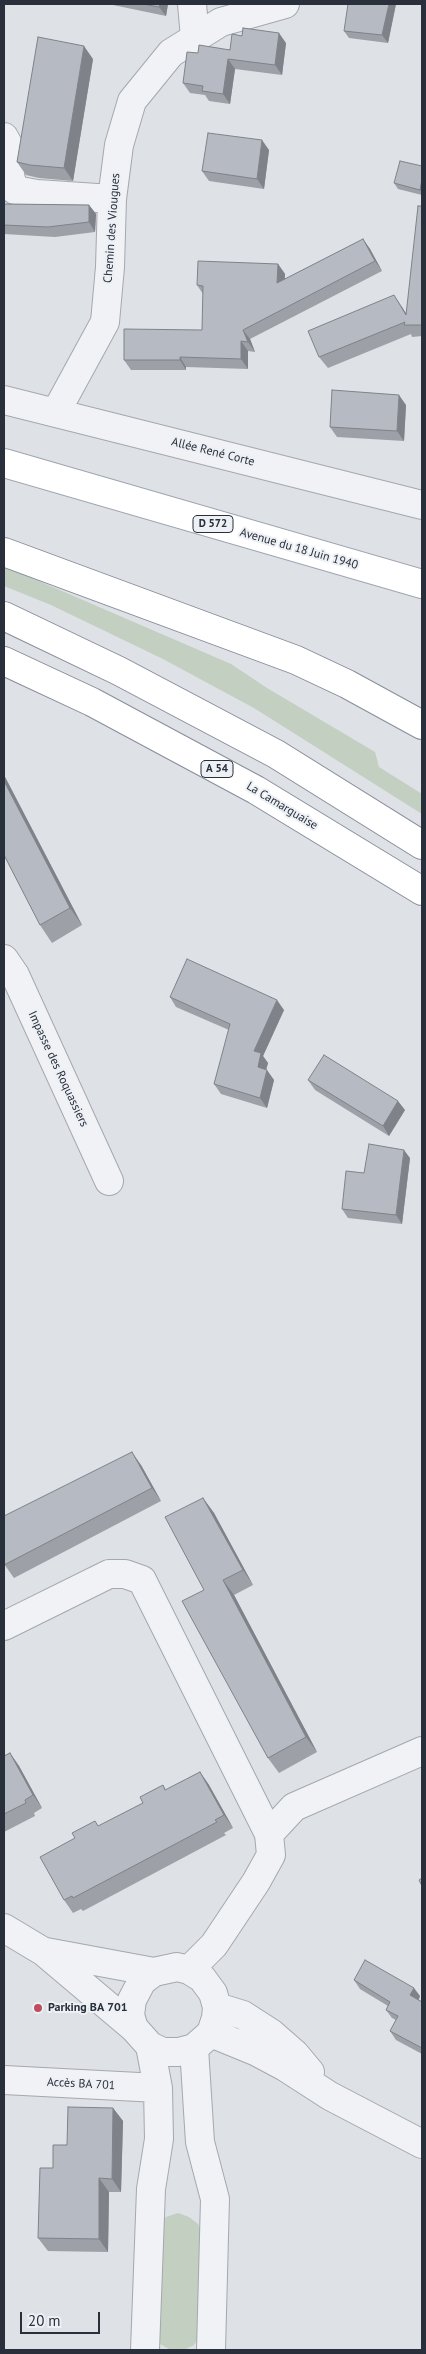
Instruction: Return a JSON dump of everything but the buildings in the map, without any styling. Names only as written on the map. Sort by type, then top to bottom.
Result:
[{"type":"main road","name":"Avenue du 18 Juin 1940","points":[[4,463],[422,584]]},
{"type":"main road","points":[[4,552],[296,660],[347,684],[422,725]]},
{"type":"main road","points":[[4,616],[119,671],[276,754],[422,845]]},
{"type":"main road","name":"La Camarguaise","points":[[4,660],[92,702],[256,790],[422,891]]},
{"type":"street","points":[[192,4],[195,38]]},
{"type":"street","name":"Chemin des Viougues","points":[[56,412],[105,322],[110,267],[112,199],[119,145],[132,101],[171,53],[221,22],[285,4]]},
{"type":"street","points":[[4,137],[11,150],[10,177],[15,190],[37,194],[112,199]]},
{"type":"street","name":"Allée René Corte","points":[[4,400],[422,505]]},
{"type":"street","name":"Impasse des Roquassiers","points":[[4,959],[15,975],[109,1180]]},
{"type":"street","points":[[4,1626],[109,1574],[125,1574],[142,1580],[269,1834],[271,1855],[256,1882],[214,1944],[189,1970]]},
{"type":"street","points":[[269,1834],[294,1807],[422,1751]]},
{"type":"street","points":[[4,1928],[44,1952],[142,2037],[164,2052],[179,2052],[207,2029]]},
{"type":"street","points":[[44,1952],[154,1972],[177,1967],[189,1970],[202,1978],[213,1992],[207,2029],[200,2142],[215,2199],[211,2350]]},
{"type":"street","points":[[145,2350],[151,2190],[159,2139],[158,2088],[142,2037],[130,2014],[132,2000],[142,1981],[154,1972]]},
{"type":"street","points":[[207,2029],[263,2055],[330,2096],[422,2144]]},
{"type":"street","name":"Accès BA 701","points":[[4,2080],[158,2088]]},
{"type":"green space","points":[[4,566],[231,664],[267,688],[375,752],[379,767],[422,794],[422,814],[254,708],[163,659],[51,605],[4,586]]},
{"type":"green space","points":[[178,2213],[189,2217],[198,2224],[202,2235],[200,2335],[194,2345],[184,2350],[171,2350],[160,2344],[153,2335],[159,2225],[166,2217]]},
{"type":"place","name":"Parking BA 701","points":[[38,2008]]}]
